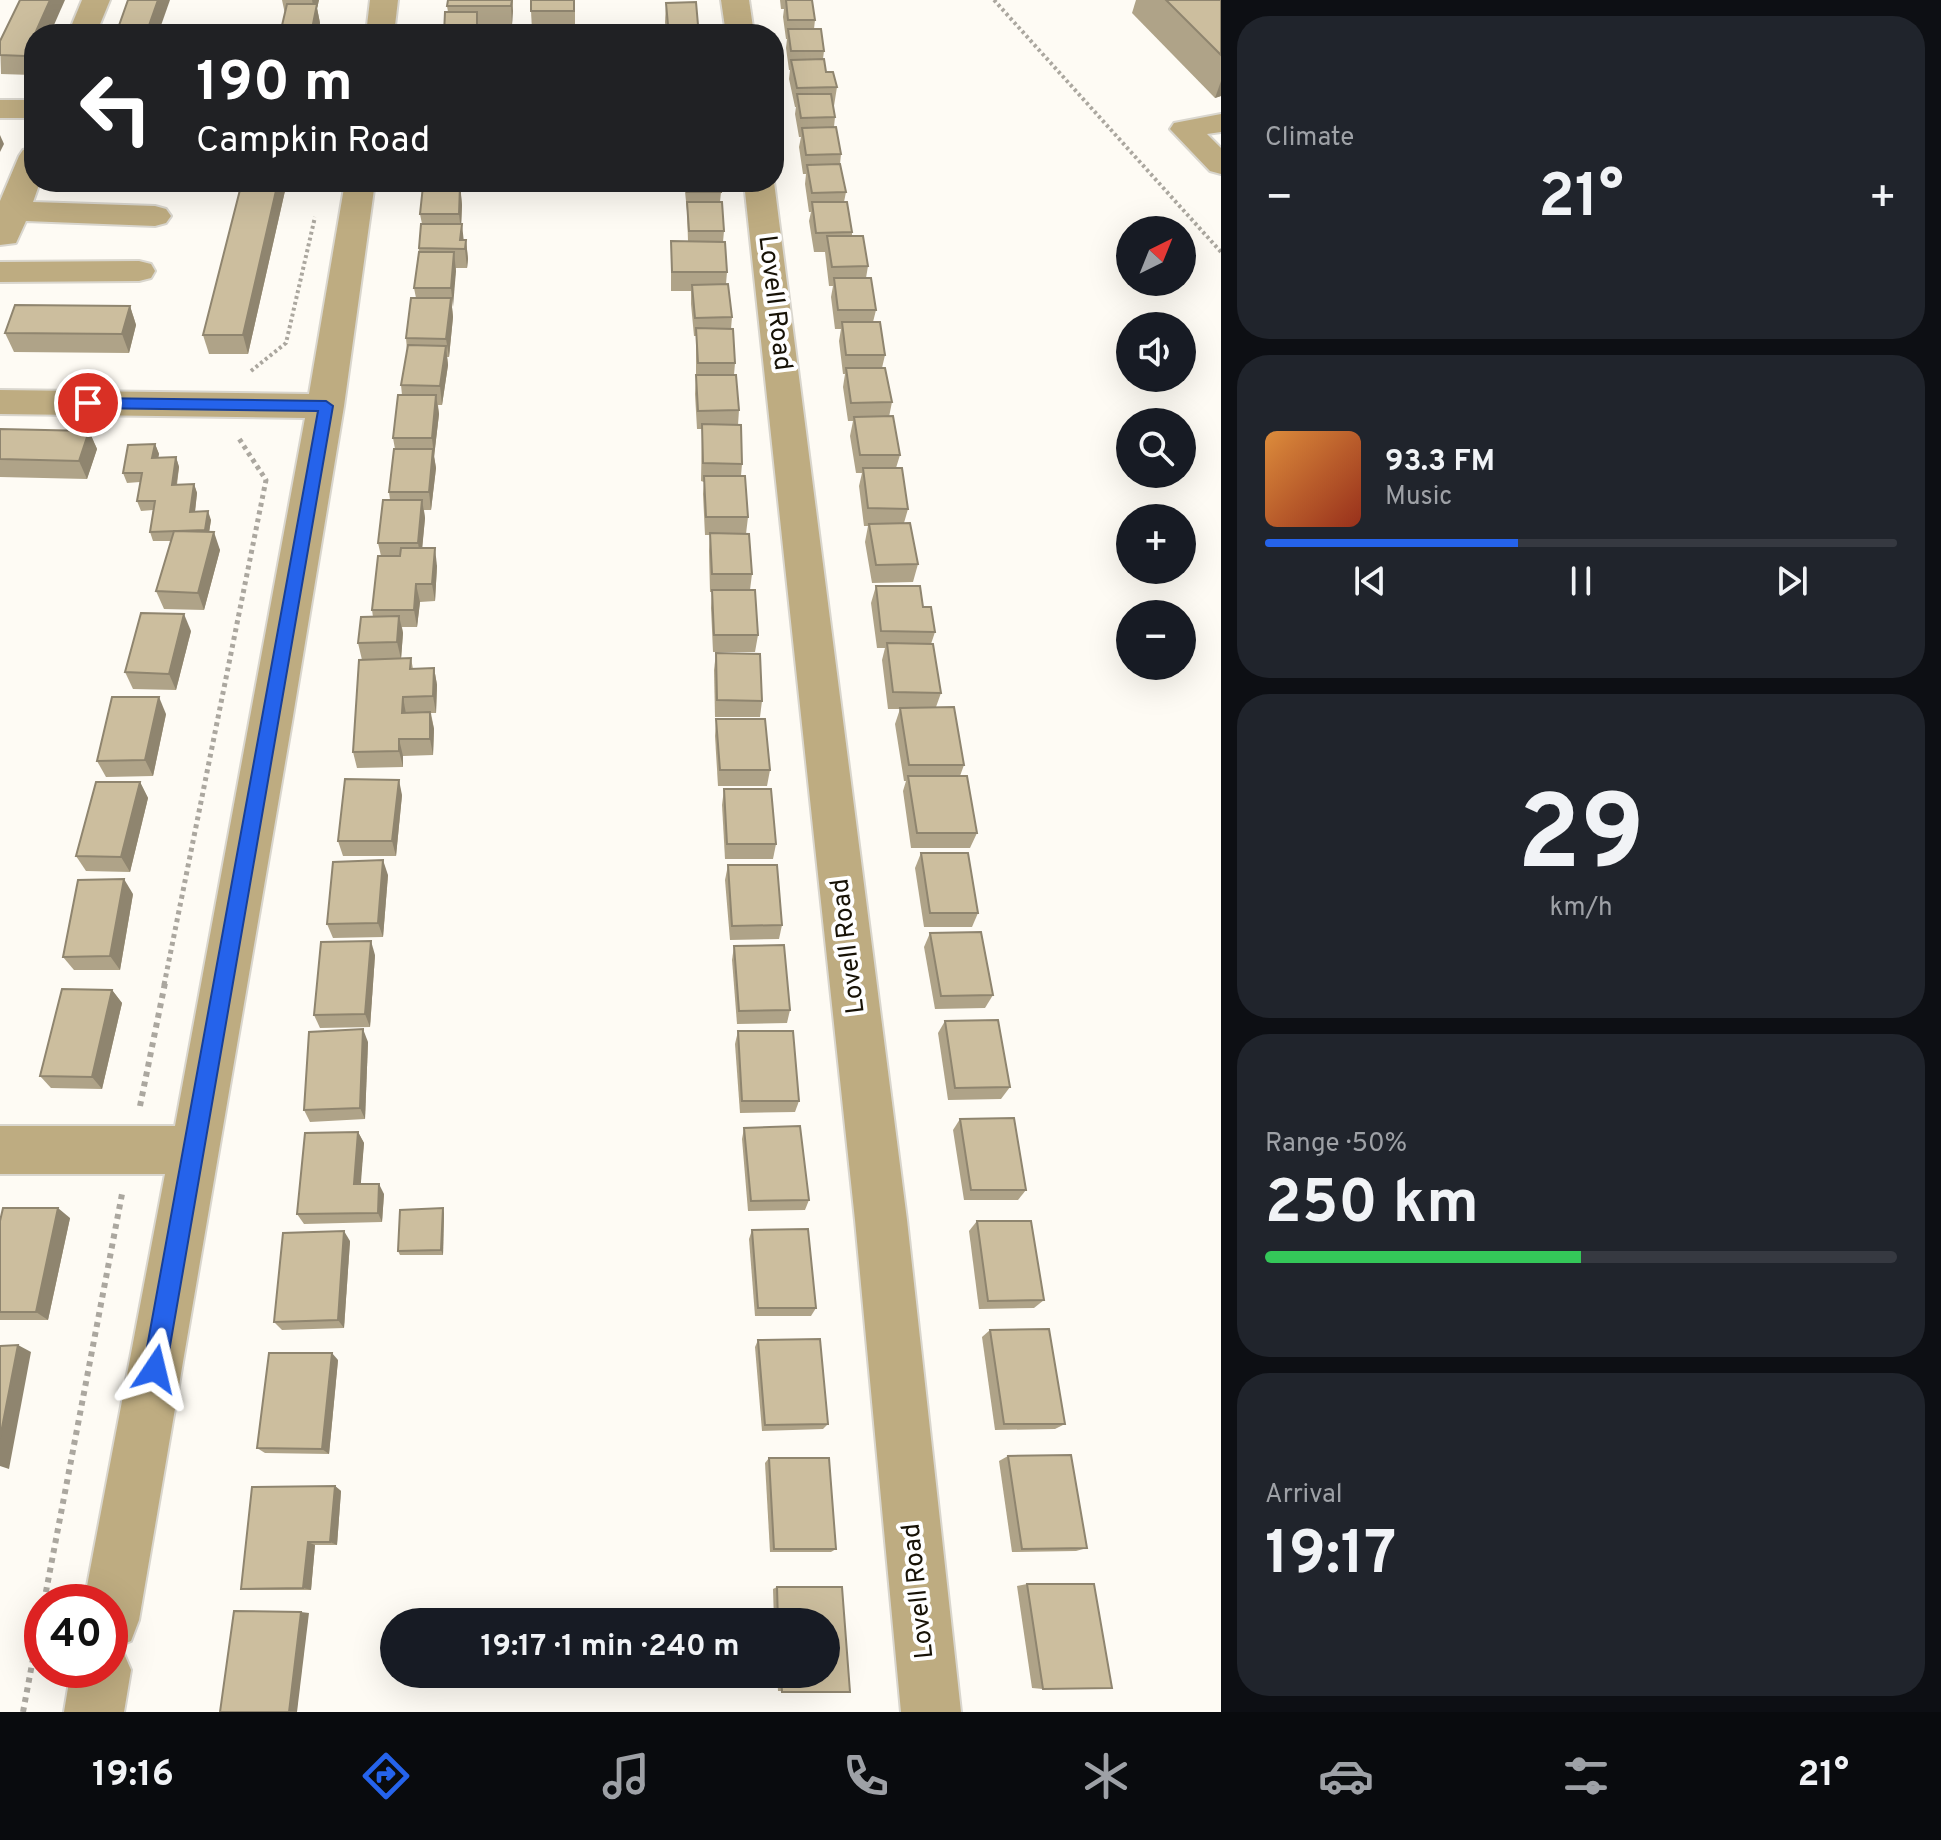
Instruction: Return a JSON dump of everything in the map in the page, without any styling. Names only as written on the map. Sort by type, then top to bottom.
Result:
[{"type":"street","points":[[86,24],[96,0]]},
{"type":"street","points":[[381,24],[384,0]]},
{"type":"street","points":[[735,0],[739,24]]},
{"type":"street","points":[[0,109],[24,109]]},
{"type":"street","points":[[1221,123],[1185,129],[1221,165]]},
{"type":"street","points":[[0,250],[7,212],[24,177]]},
{"type":"street","points":[[116,1584],[326,406],[358,192]]},
{"type":"street","name":"Lovell Road","points":[[760,192],[879,1204],[931,1712]]},
{"type":"street","points":[[7,212],[155,216]]},
{"type":"street","points":[[0,272],[139,271]]},
{"type":"street","points":[[0,402],[326,406]]},
{"type":"street","points":[[0,1150],[194,1150]]},
{"type":"street","points":[[94,1712],[98,1688]]},
{"type":"path","points":[[994,0],[1221,252]]},
{"type":"path","points":[[47,1584],[131,1149],[266,480],[233,428],[237,382],[286,343],[316,211]]},
{"type":"path","points":[[23,1712],[28,1688]]},
{"type":"building","points":[[20,0],[50,0],[39,24],[24,24],[24,56],[0,55],[0,41]]},
{"type":"building","points":[[128,0],[158,0],[150,24],[120,24]]},
{"type":"building","points":[[448,0],[512,0],[511,6],[447,6]]},
{"type":"building","points":[[531,0],[574,0],[574,11],[531,11]]},
{"type":"building","points":[[786,0],[812,0],[815,20],[788,20]]},
{"type":"building","points":[[1166,0],[1221,0],[1221,55]]},
{"type":"building","points":[[696,2],[698,24],[668,24],[666,3]]},
{"type":"building","points":[[287,4],[317,4],[313,24],[282,24]]},
{"type":"building","points":[[445,12],[477,12],[477,24],[444,24]]},
{"type":"building","points":[[788,29],[821,29],[824,51],[791,51]]},
{"type":"building","points":[[824,59],[826,72],[833,72],[837,87],[797,88],[791,60]]},
{"type":"building","points":[[797,94],[831,94],[835,117],[801,118]]},
{"type":"building","points":[[836,127],[841,154],[806,155],[802,128]]},
{"type":"building","points":[[840,164],[846,192],[812,193],[807,165]]},
{"type":"building","points":[[239,192],[276,192],[243,335],[203,335]]},
{"type":"building","points":[[422,192],[460,192],[459,214],[420,214]]},
{"type":"building","points":[[687,202],[722,202],[724,231],[689,231]]},
{"type":"building","points":[[812,202],[847,202],[852,232],[816,233]]},
{"type":"building","points":[[421,224],[462,224],[460,240],[466,240],[465,249],[419,248]]},
{"type":"building","points":[[827,236],[863,236],[868,266],[832,267]]},
{"type":"building","points":[[671,241],[725,242],[727,272],[672,272]]},
{"type":"building","points":[[419,252],[454,252],[451,288],[414,288]]},
{"type":"building","points":[[834,278],[871,278],[876,310],[838,310]]},
{"type":"building","points":[[728,284],[732,317],[695,318],[692,285]]},
{"type":"building","points":[[411,298],[451,298],[446,339],[406,338]]},
{"type":"building","points":[[15,305],[130,306],[122,334],[5,333]]},
{"type":"building","points":[[842,322],[880,322],[885,355],[846,355]]},
{"type":"building","points":[[696,328],[733,329],[735,363],[698,363]]},
{"type":"building","points":[[408,345],[446,346],[440,386],[401,385]]},
{"type":"building","points":[[846,368],[885,368],[892,402],[851,403]]},
{"type":"building","points":[[696,375],[736,375],[739,410],[698,411]]},
{"type":"building","points":[[398,395],[436,395],[432,438],[393,438]]},
{"type":"building","points":[[893,416],[900,455],[860,455],[854,417]]},
{"type":"building","points":[[702,424],[741,425],[742,464],[703,463]]},
{"type":"building","points":[[0,429],[89,431],[79,461],[0,459]]},
{"type":"building","points":[[155,444],[152,458],[176,457],[172,485],[194,484],[190,512],[208,511],[205,530],[150,532],[155,501],[137,501],[142,473],[123,473],[128,445]]},
{"type":"building","points":[[394,449],[433,449],[429,492],[389,492]]},
{"type":"building","points":[[863,468],[902,468],[908,509],[868,508]]},
{"type":"building","points":[[704,476],[745,476],[748,517],[706,517]]},
{"type":"building","points":[[383,500],[422,500],[418,543],[378,543]]},
{"type":"building","points":[[910,523],[918,564],[876,565],[869,524]]},
{"type":"building","points":[[174,531],[214,532],[198,593],[156,591]]},
{"type":"building","points":[[710,533],[749,534],[752,574],[712,574]]},
{"type":"building","points":[[401,548],[435,548],[432,584],[416,584],[414,610],[372,610],[378,556],[400,556]]},
{"type":"building","points":[[876,586],[920,586],[923,607],[931,607],[935,632],[881,631]]},
{"type":"building","points":[[712,590],[755,590],[758,635],[714,635]]},
{"type":"building","points":[[141,613],[184,614],[169,674],[125,672]]},
{"type":"building","points":[[399,616],[397,642],[358,643],[361,617]]},
{"type":"building","points":[[887,643],[933,644],[941,693],[893,692]]},
{"type":"building","points":[[716,653],[760,654],[762,701],[717,700]]},
{"type":"building","points":[[411,658],[410,669],[434,668],[433,696],[403,697],[402,713],[430,712],[430,739],[399,739],[399,751],[353,752],[359,660]]},
{"type":"building","points":[[112,697],[159,697],[145,760],[97,761]]},
{"type":"building","points":[[954,707],[964,765],[909,765],[900,708]]},
{"type":"building","points":[[716,719],[765,719],[770,770],[720,770]]},
{"type":"building","points":[[908,776],[967,776],[977,833],[917,833]]},
{"type":"building","points":[[345,779],[399,780],[392,841],[338,841]]},
{"type":"building","points":[[96,782],[140,782],[121,857],[76,856]]},
{"type":"building","points":[[724,789],[771,789],[776,844],[727,844]]},
{"type":"building","points":[[921,853],[968,853],[978,913],[930,913]]},
{"type":"building","points":[[383,860],[378,923],[327,924],[333,862]]},
{"type":"building","points":[[728,865],[777,865],[782,925],[732,926]]},
{"type":"building","points":[[124,879],[110,956],[63,957],[78,880]]},
{"type":"building","points":[[981,932],[993,995],[941,996],[930,933]]},
{"type":"building","points":[[371,941],[365,1014],[314,1015],[321,942]]},
{"type":"building","points":[[784,945],[790,1010],[739,1011],[734,946]]},
{"type":"building","points":[[62,989],[112,990],[92,1077],[40,1076]]},
{"type":"building","points":[[998,1020],[1010,1087],[955,1088],[945,1021]]},
{"type":"building","points":[[363,1029],[360,1108],[304,1110],[309,1032]]},
{"type":"building","points":[[738,1031],[793,1031],[799,1101],[742,1101]]},
{"type":"building","points":[[1014,1118],[1026,1190],[971,1190],[960,1119]]},
{"type":"building","points":[[800,1126],[809,1200],[751,1201],[744,1128]]},
{"type":"building","points":[[358,1132],[354,1184],[379,1184],[378,1213],[297,1214],[305,1133]]},
{"type":"building","points":[[3,1208],[58,1208],[36,1312],[0,1312],[0,1221]]},
{"type":"building","points":[[443,1208],[441,1250],[398,1251],[400,1210]]},
{"type":"building","points":[[977,1221],[1031,1221],[1044,1300],[988,1301]]},
{"type":"building","points":[[808,1229],[816,1308],[758,1308],[752,1230]]},
{"type":"building","points":[[344,1231],[338,1320],[274,1322],[283,1233]]},
{"type":"building","points":[[1049,1329],[1065,1424],[1004,1424],[990,1330]]},
{"type":"building","points":[[820,1339],[828,1424],[765,1425],[758,1340]]},
{"type":"building","points":[[18,1345],[0,1438],[0,1346]]},
{"type":"building","points":[[269,1353],[332,1353],[322,1449],[257,1448]]},
{"type":"building","points":[[1071,1455],[1087,1548],[1022,1549],[1008,1456]]},
{"type":"building","points":[[769,1458],[829,1458],[836,1549],[774,1549]]},
{"type":"building","points":[[335,1486],[330,1542],[308,1542],[303,1588],[241,1589],[252,1487]]},
{"type":"building","points":[[1027,1584],[1094,1584],[1112,1688],[1043,1689]]},
{"type":"building","points":[[777,1587],[842,1587],[850,1692],[782,1692],[782,1688],[840,1688],[840,1608],[778,1608]]},
{"type":"building","points":[[234,1611],[301,1612],[289,1712],[220,1712]]},
{"type":"route","points":[[88,403],[326,406],[155,1369]]}]
